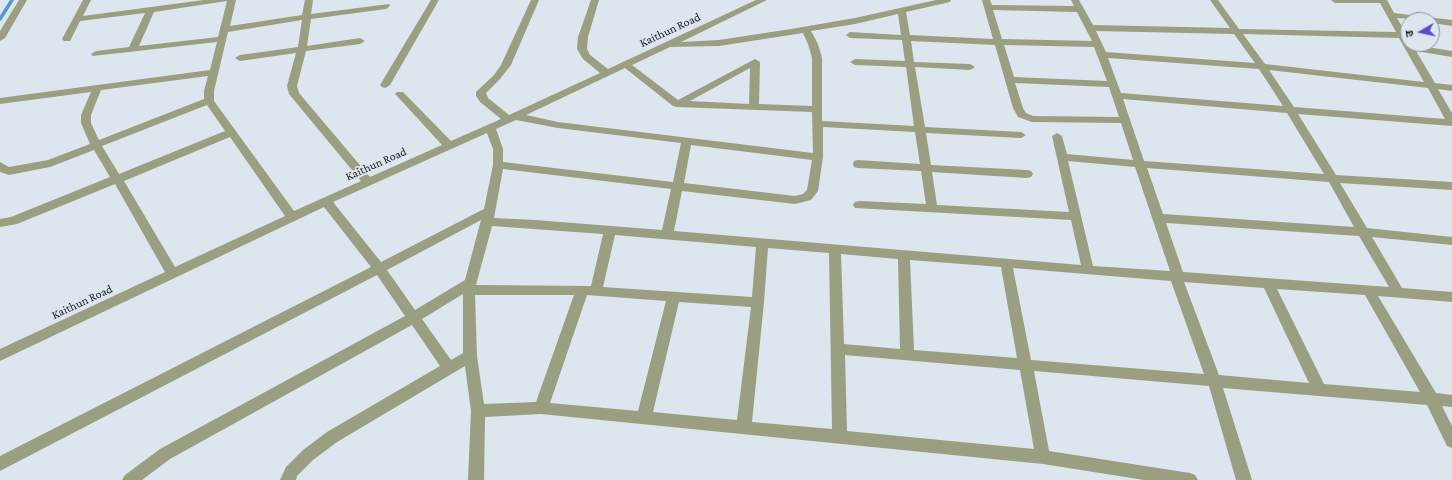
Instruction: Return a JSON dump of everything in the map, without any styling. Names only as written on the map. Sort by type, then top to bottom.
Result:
[{"type":"street","points":[[0,38],[23,0]]},
{"type":"street","points":[[67,39],[88,0]]},
{"type":"street","points":[[78,19],[224,0]]},
{"type":"street","points":[[232,0],[213,72],[209,91],[209,101],[292,217]]},
{"type":"street","points":[[309,0],[302,49],[293,82],[294,94],[368,182]]},
{"type":"street","points":[[385,85],[435,0]]},
{"type":"street","points":[[535,0],[506,65],[497,77],[481,92],[481,96],[484,100],[511,118],[558,126],[818,157]]},
{"type":"street","points":[[595,0],[583,37],[582,49],[586,57],[607,73]]},
{"type":"street","name":"Kaithun Road","points":[[0,355],[326,201],[490,128],[763,0]]},
{"type":"street","points":[[667,45],[719,42],[806,30],[902,11],[947,0]]},
{"type":"street","points":[[1214,0],[1262,66],[1333,178],[1399,294]]},
{"type":"street","points":[[1334,0],[1383,0],[1400,32]]},
{"type":"street","points":[[1125,120],[1032,119],[1022,115],[1018,108],[987,4],[1078,5],[1098,44],[1113,84],[1125,120],[1139,164],[1157,218],[1214,381],[1244,480]]},
{"type":"street","points":[[96,54],[223,34],[307,17],[386,6]]},
{"type":"street","points":[[133,49],[151,9]]},
{"type":"street","points":[[902,11],[932,209]]},
{"type":"street","points":[[1390,15],[1400,16]]},
{"type":"street","points":[[1440,21],[1452,23]]},
{"type":"street","points":[[1090,28],[1236,30],[1400,35]]},
{"type":"street","points":[[498,165],[783,199],[803,199],[810,195],[812,191],[818,157],[816,58],[813,44],[806,30]]},
{"type":"street","points":[[850,35],[999,42],[1098,44]]},
{"type":"street","points":[[240,58],[360,41]]},
{"type":"street","points":[[1412,52],[1452,123]]},
{"type":"street","points":[[1440,52],[1452,54]]},
{"type":"street","points":[[1102,55],[1262,66],[1431,84],[1452,88]]},
{"type":"street","points":[[677,104],[755,62],[754,107]]},
{"type":"street","points":[[855,62],[970,68]]},
{"type":"street","points":[[626,65],[677,104],[817,109]]},
{"type":"street","points":[[0,101],[213,72]]},
{"type":"street","points":[[1010,80],[1113,84]]},
{"type":"street","points":[[97,88],[85,119],[96,145],[173,274]]},
{"type":"street","points":[[400,94],[449,146]]},
{"type":"street","points":[[1117,96],[1452,123]]},
{"type":"street","points":[[0,167],[2,169],[9,170],[38,166],[209,101]]},
{"type":"street","points":[[818,124],[1021,135]]},
{"type":"street","points":[[476,480],[478,411],[470,356],[470,286],[498,165],[498,150],[490,128]]},
{"type":"street","points":[[0,223],[13,221],[231,133]]},
{"type":"street","points":[[1057,136],[1088,270]]},
{"type":"street","points":[[667,235],[687,142]]},
{"type":"street","points":[[1062,157],[1139,164],[1452,186]]},
{"type":"street","points":[[858,164],[1027,174]]},
{"type":"street","points":[[326,201],[378,267],[450,369]]},
{"type":"street","points":[[859,205],[1075,216]]},
{"type":"street","points":[[0,464],[378,267],[487,217],[535,224],[610,231],[762,242],[1088,270],[1452,297]]},
{"type":"street","points":[[1157,218],[1364,232],[1452,241]]},
{"type":"street","points":[[541,408],[589,290],[610,231]]},
{"type":"street","points":[[744,427],[758,302],[762,242]]},
{"type":"street","points":[[835,249],[839,349],[840,437]]},
{"type":"street","points":[[904,254],[907,354]]},
{"type":"street","points":[[1006,262],[1043,457]]},
{"type":"street","points":[[1268,283],[1320,390]]},
{"type":"street","points":[[130,480],[165,454],[470,286],[589,290],[758,302]]},
{"type":"street","points":[[1368,290],[1432,400],[1452,441]]},
{"type":"street","points":[[644,417],[674,296]]},
{"type":"street","points":[[839,349],[1452,401]]},
{"type":"street","points":[[288,480],[291,472],[308,455],[332,437],[470,356]]},
{"type":"street","points":[[478,411],[541,408],[644,417],[1043,457],[1190,480]]},
{"type":"waterway","points":[[0,19],[12,0]]}]
